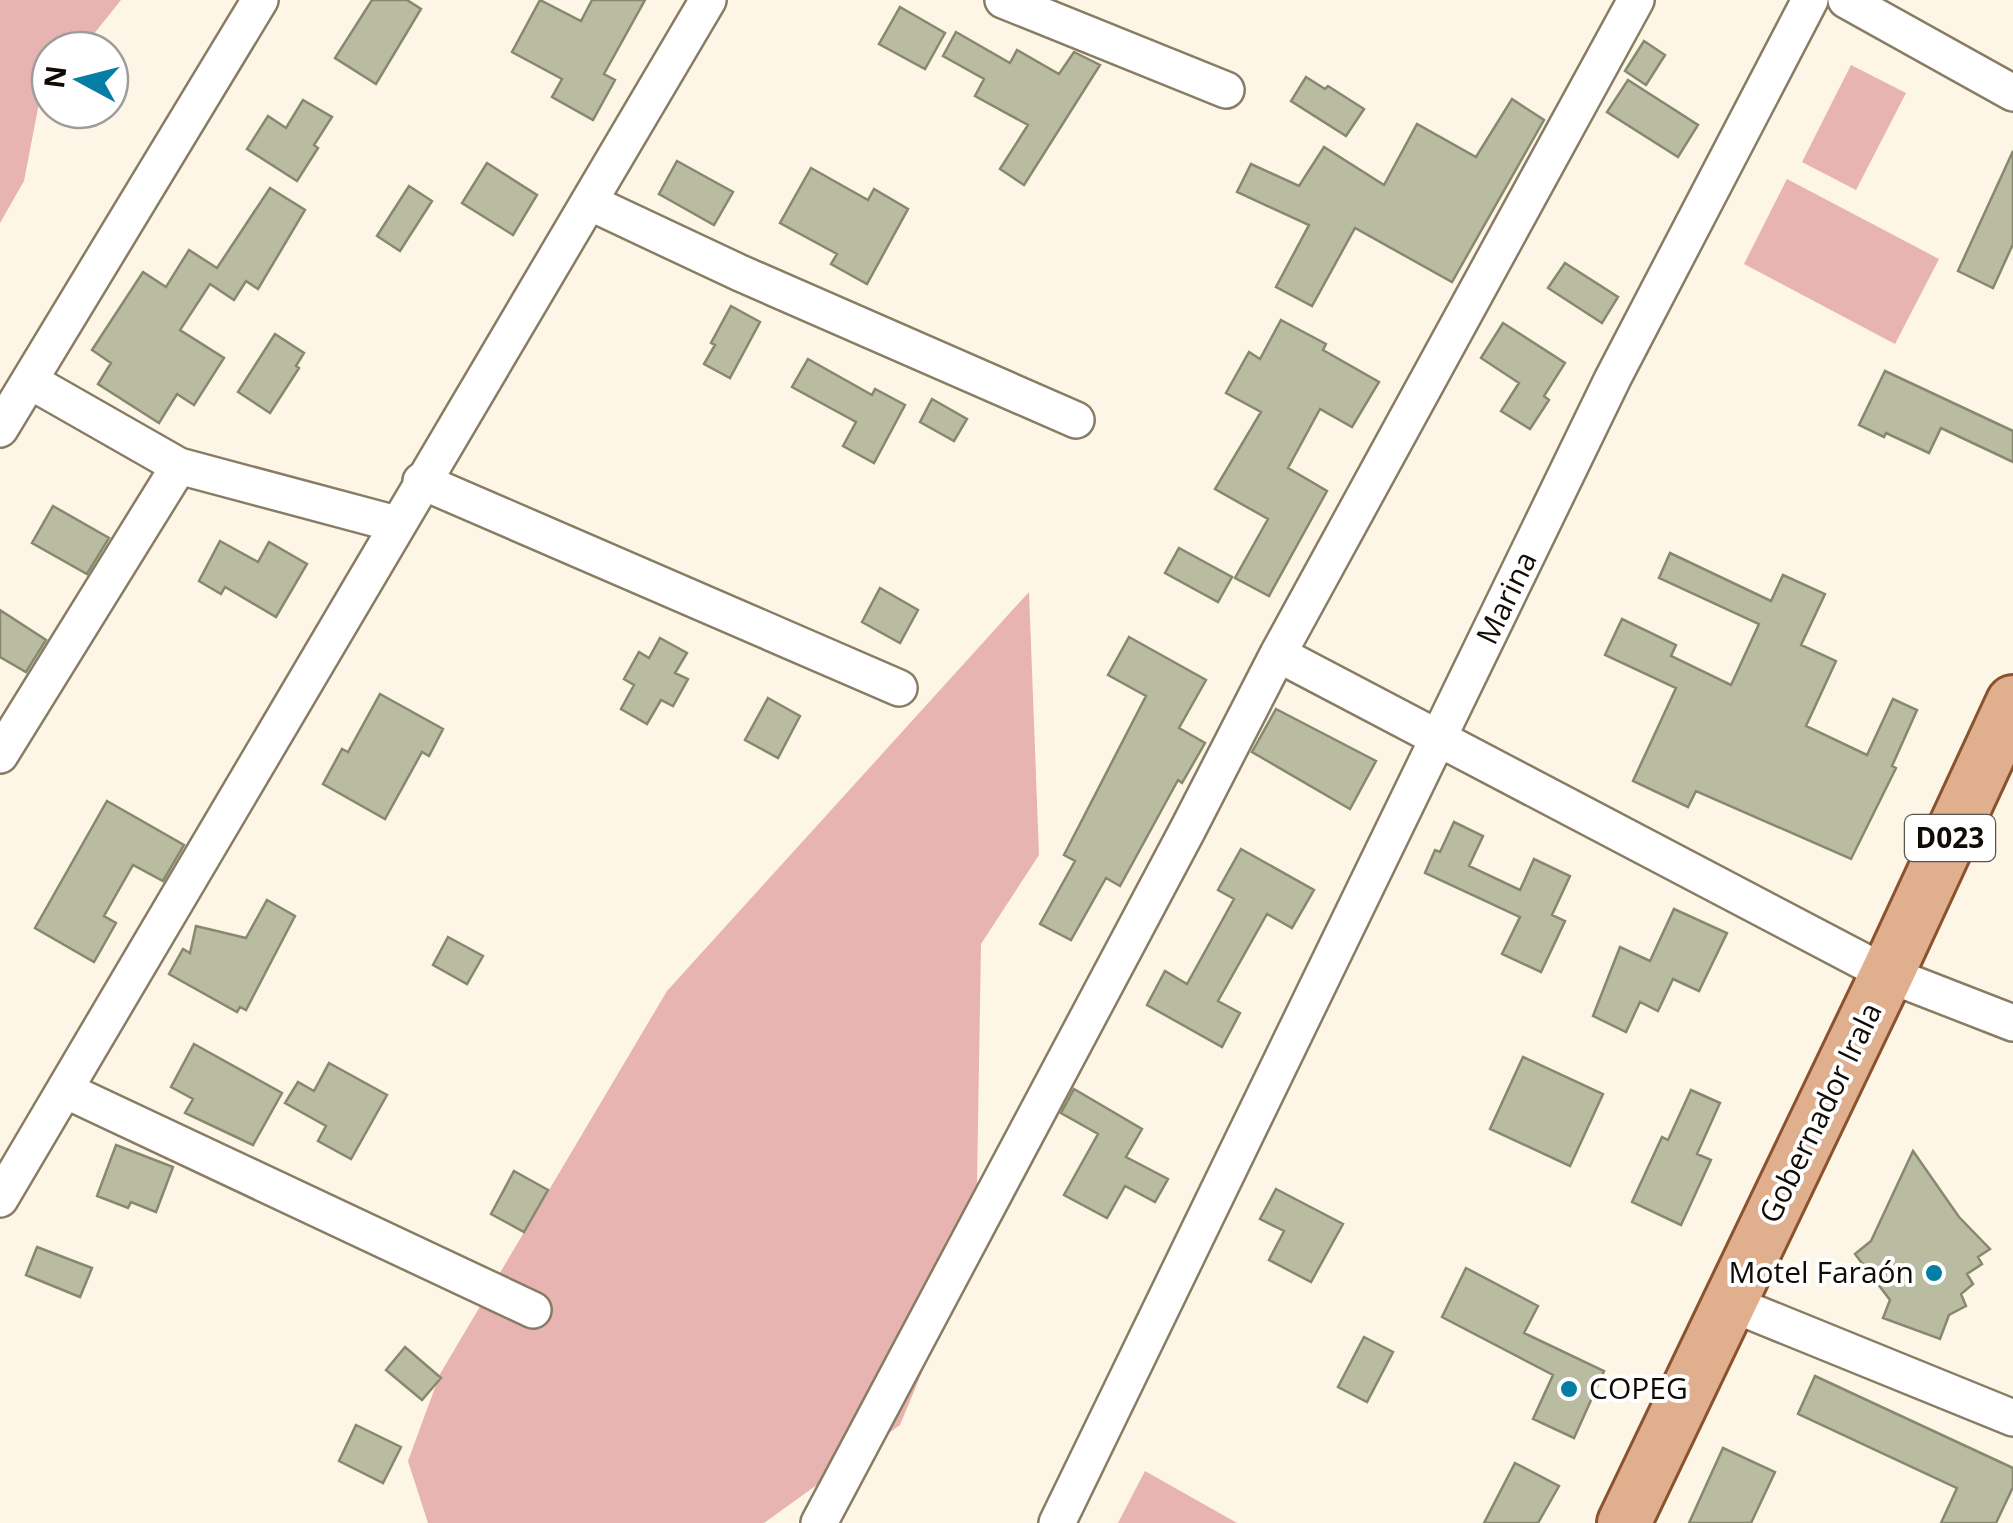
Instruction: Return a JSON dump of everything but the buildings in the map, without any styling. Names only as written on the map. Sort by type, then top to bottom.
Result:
[{"type":"main road","name":"D023","points":[[1887,974],[2013,702]]},
{"type":"main road","name":"Gobernador Irala","points":[[1624,1523],[1887,974]]},
{"type":"street","points":[[0,430],[260,0]]},
{"type":"street","points":[[0,1200],[708,0]]},
{"type":"street","points":[[1003,0],[1226,90]]},
{"type":"street","points":[[819,1523],[1278,654],[1636,0]]},
{"type":"street","name":"Marina","points":[[1057,1523],[1613,378],[1810,0]]},
{"type":"street","points":[[1846,0],[2013,92]]},
{"type":"street","points":[[589,202],[740,273],[1076,420]]},
{"type":"street","points":[[30,381],[179,466],[396,524]]},
{"type":"street","points":[[0,755],[179,466]]},
{"type":"street","points":[[421,481],[899,688]]},
{"type":"street","points":[[1278,654],[1887,974],[2013,1023]]},
{"type":"street","points":[[65,1090],[533,1310]]},
{"type":"street","points":[[1730,1303],[2013,1418]]},
{"type":"shaded area","points":[[0,0],[121,0],[97,30],[30,30],[30,130],[34,130],[24,181],[0,223]]},
{"type":"shaded area","points":[[1851,65],[1906,93],[1856,190],[1802,162]]},
{"type":"shaded area","points":[[1787,179],[1939,259],[1895,344],[1744,264]]},
{"type":"shaded area","points":[[1029,592],[1039,855],[981,944],[976,1242],[900,1425],[764,1523],[428,1523],[408,1461],[440,1374],[667,991]]},
{"type":"shaded area","points":[[1145,1471],[1237,1523],[1118,1523]]},
{"type":"place","name":"Motel Faraón","points":[[1934,1273]]},
{"type":"place","name":"COPEG","points":[[1569,1389]]}]
